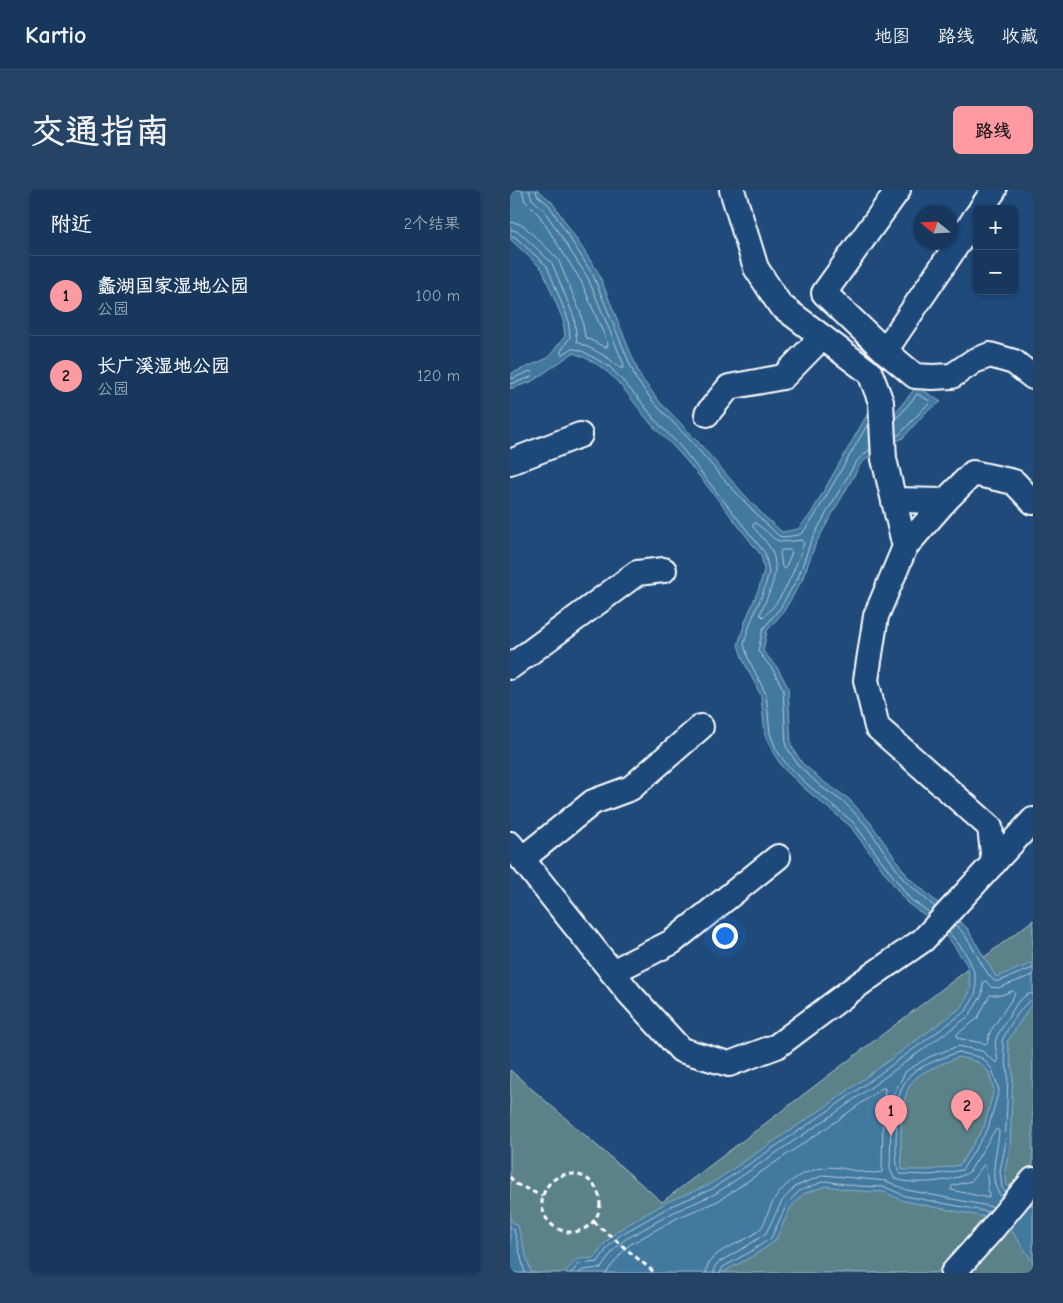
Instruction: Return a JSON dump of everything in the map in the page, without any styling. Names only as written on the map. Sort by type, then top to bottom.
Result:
[{"type":"street","points":[[732,190],[756,268],[780,306],[870,373],[881,402],[884,459],[905,546]]},
{"type":"street","points":[[898,190],[824,293],[885,351],[916,376],[952,376],[974,361],[990,355],[1014,362],[1033,377]]},
{"type":"street","points":[[984,205],[994,190]]},
{"type":"street","points":[[885,351],[973,221]]},
{"type":"street","points":[[708,414],[729,387],[783,377],[822,337]]},
{"type":"street","points":[[510,462],[580,435]]},
{"type":"street","points":[[994,863],[990,827],[877,727],[866,680],[876,616],[905,546],[945,501],[973,473],[1014,482],[1033,502]]},
{"type":"street","points":[[894,500],[945,501]]},
{"type":"street","points":[[510,668],[636,573],[664,570]]},
{"type":"street","points":[[701,727],[630,788],[593,802],[516,852],[629,993],[681,1050],[729,1064],[777,1046],[861,983],[923,940],[1029,824]]},
{"type":"street","points":[[990,827],[1029,824]]},
{"type":"street","points":[[612,972],[672,942],[778,857]]},
{"type":"street","points":[[953,1273],[990,1233],[1030,1184]]},
{"type":"path","points":[[567,1173],[584,1176],[597,1188],[601,1205],[594,1222],[581,1231],[566,1232],[551,1225],[547,1219],[543,1212],[542,1196],[551,1181],[567,1173]]},
{"type":"path","points":[[510,1177],[516,1184],[542,1196]]},
{"type":"path","points":[[594,1222],[655,1273]]},
{"type":"green space","points":[[1033,920],[1033,1273],[510,1273],[510,1070],[662,1202]]},
{"type":"water","points":[[510,190],[538,190],[552,202],[598,272],[640,376],[659,401],[694,437],[764,516],[782,532],[798,529],[810,515],[868,413],[895,413],[917,386],[941,402],[926,412],[903,438],[874,452],[860,465],[816,543],[802,580],[784,611],[767,631],[763,651],[777,667],[788,687],[791,745],[802,763],[824,782],[849,799],[870,822],[908,877],[967,928],[996,977],[1033,963],[1033,1002],[1007,1042],[1013,1074],[1010,1148],[1005,1170],[1007,1186],[1025,1204],[1033,1206],[1033,1262],[1012,1231],[990,1218],[904,1201],[884,1192],[858,1191],[826,1186],[803,1194],[791,1207],[775,1241],[753,1256],[721,1273],[564,1273],[577,1259],[595,1258],[604,1244],[617,1231],[669,1201],[709,1185],[828,1105],[962,1007],[971,989],[967,965],[952,943],[929,918],[907,903],[850,826],[783,768],[772,751],[765,735],[761,696],[743,660],[738,645],[764,570],[761,555],[675,448],[651,424],[618,382],[599,365],[573,353],[531,382],[510,389],[510,374],[548,358],[565,336],[563,320],[542,269],[510,239]],"holes":[[[959,1057],[978,1062],[988,1071],[994,1089],[984,1127],[960,1165],[931,1170],[902,1170],[903,1107],[911,1084],[917,1077],[927,1071]]]},
{"type":"water","points":[[510,1219],[518,1227],[531,1273],[510,1273]]},
{"type":"place","name":"长广溪湿地公园","points":[[967,1131]]},
{"type":"place","name":"蠡湖国家湿地公园","points":[[891,1136]]}]
